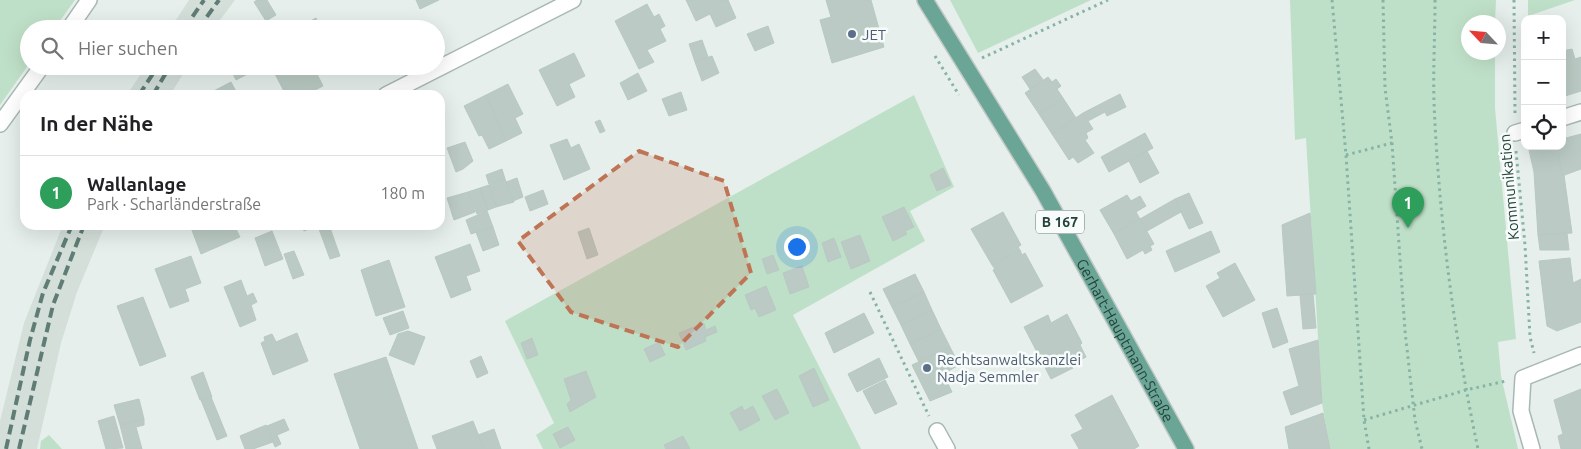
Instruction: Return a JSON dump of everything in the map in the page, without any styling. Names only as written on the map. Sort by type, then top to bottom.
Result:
[{"type":"main road","name":"Gerhart-Hauptmann-Straße","points":[[925,0],[1043,191],[1186,449]]},
{"type":"street","points":[[75,20],[89,0]]},
{"type":"street","points":[[445,65],[573,0]]},
{"type":"street","points":[[25,90],[35,75]]},
{"type":"street","points":[[396,90],[425,75]]},
{"type":"street","points":[[0,124],[20,96]]},
{"type":"street","points":[[1566,117],[1581,112]]},
{"type":"street","points":[[1532,449],[1521,411],[1523,378],[1581,355]]},
{"type":"street","points":[[937,431],[947,449]]},
{"type":"path","points":[[976,61],[1108,0]]},
{"type":"path","points":[[1332,0],[1346,155],[1364,420],[1370,449]]},
{"type":"path","points":[[1384,0],[1385,88],[1392,144],[1405,331],[1414,406],[1422,449]]},
{"type":"path","points":[[1435,0],[1434,102],[1441,193],[1453,302],[1466,390],[1478,449]]},
{"type":"path","name":"Kommunikation","points":[[1514,0],[1513,74],[1520,132],[1530,337],[1539,372]]},
{"type":"path","points":[[1346,155],[1392,144]]},
{"type":"path","points":[[870,292],[937,431]]},
{"type":"path","points":[[1364,420],[1466,390],[1523,378]]},
{"type":"highlighted area","points":[[639,151],[724,181],[751,273],[678,347],[571,312],[518,241]]},
{"type":"shaded area","points":[[189,0],[235,0],[220,20],[176,20]]},
{"type":"shaded area","points":[[140,75],[182,75],[173,90],[130,90]]},
{"type":"shaded area","points":[[61,230],[103,230],[77,292],[61,343],[37,449],[0,449],[0,421],[24,323]]},
{"type":"green space","points":[[0,0],[75,0],[61,20],[20,20],[21,75],[0,105]]},
{"type":"green space","points":[[950,0],[1091,0],[978,53]]},
{"type":"green space","points":[[1290,0],[1496,0],[1495,15],[1461,15],[1461,60],[1495,60],[1495,108],[1516,339],[1498,342],[1501,376],[1518,449],[1330,449],[1322,403],[1306,138],[1295,140]]},
{"type":"green space","points":[[1528,0],[1575,0],[1531,15],[1528,15]]},
{"type":"green space","points":[[914,95],[954,187],[910,211],[925,241],[793,315],[861,449],[543,449],[536,435],[554,423],[505,321]]},
{"type":"green space","points":[[49,435],[62,449],[40,449],[41,441]]},
{"type":"building","points":[[257,0],[267,0],[276,15],[265,20],[254,2]]},
{"type":"building","points":[[416,0],[439,0],[420,9]]},
{"type":"building","points":[[686,0],[728,0],[736,18],[716,27],[710,14],[696,21]]},
{"type":"building","name":"JET","points":[[826,0],[871,0],[884,47],[832,63],[820,20],[831,17]]},
{"type":"building","points":[[647,4],[654,17],[659,14],[665,26],[660,29],[666,41],[647,50],[654,62],[639,69],[615,21]]},
{"type":"building","points":[[768,26],[774,43],[755,51],[747,34]]},
{"type":"building","points":[[702,40],[708,57],[695,62],[689,44]]},
{"type":"building","points":[[1572,49],[1575,59],[1581,57],[1581,91],[1566,96],[1566,60],[1566,50]]},
{"type":"building","points":[[574,53],[585,76],[569,84],[575,97],[557,106],[539,70]]},
{"type":"building","points":[[712,56],[719,73],[702,81],[695,62]]},
{"type":"building","points":[[1035,69],[1044,81],[1030,89],[1022,77]]},
{"type":"building","points":[[638,73],[647,91],[628,100],[620,83]]},
{"type":"building","points":[[234,75],[246,75],[236,80]]},
{"type":"building","points":[[276,75],[318,75],[323,86],[315,90],[283,90]]},
{"type":"building","points":[[1048,77],[1052,82],[1056,79],[1061,86],[1057,89],[1063,98],[1039,114],[1025,93]]},
{"type":"building","points":[[231,82],[235,90],[216,90]]},
{"type":"building","points":[[508,84],[523,114],[515,118],[522,133],[506,141],[486,95]]},
{"type":"building","points":[[681,92],[687,110],[669,116],[662,99]]},
{"type":"building","points":[[1120,94],[1126,107],[1107,116],[1105,112],[1088,121],[1083,113]]},
{"type":"building","points":[[486,95],[506,141],[489,149],[482,135],[479,136],[464,106]]},
{"type":"building","points":[[1063,98],[1076,118],[1052,134],[1039,114]]},
{"type":"building","points":[[1083,113],[1093,129],[1086,133],[1088,138],[1085,140],[1094,153],[1078,163],[1073,157],[1069,160],[1052,134]]},
{"type":"building","points":[[600,120],[605,131],[600,133],[595,122]]},
{"type":"building","points":[[1145,133],[1153,148],[1109,172],[1101,157]]},
{"type":"building","points":[[1581,134],[1581,169],[1562,176],[1558,150],[1566,150],[1566,138]]},
{"type":"building","points":[[567,139],[571,148],[579,144],[590,169],[564,180],[550,145]]},
{"type":"building","points":[[465,142],[473,161],[456,172],[447,148]]},
{"type":"building","points":[[1529,150],[1558,150],[1562,176],[1564,175],[1572,233],[1538,235],[1534,172]]},
{"type":"building","points":[[1147,151],[1159,173],[1140,183],[1129,161]]},
{"type":"building","points":[[943,168],[951,185],[937,191],[930,175]]},
{"type":"building","points":[[502,169],[505,179],[489,184],[486,175]]},
{"type":"building","points":[[517,178],[523,197],[513,201],[506,182]]},
{"type":"building","points":[[505,179],[514,202],[496,207],[489,185]]},
{"type":"building","points":[[489,185],[496,207],[488,210],[480,188]]},
{"type":"building","points":[[480,188],[488,210],[477,214],[468,192]]},
{"type":"building","points":[[543,190],[548,204],[530,211],[525,197]]},
{"type":"building","points":[[468,192],[475,212],[454,220],[447,198]]},
{"type":"building","points":[[1189,193],[1203,223],[1189,229],[1175,199]]},
{"type":"building","points":[[1127,195],[1131,201],[1140,196],[1146,206],[1136,212],[1140,219],[1114,234],[1100,210]]},
{"type":"building","points":[[1175,199],[1181,212],[1147,231],[1140,219]]},
{"type":"building","points":[[904,207],[914,227],[905,231],[907,234],[893,241],[882,217]]},
{"type":"building","points":[[487,211],[493,227],[471,234],[466,220]]},
{"type":"building","points":[[1003,212],[1021,245],[1018,247],[1020,250],[992,265],[971,229]]},
{"type":"building","points":[[1310,213],[1316,294],[1287,296],[1282,225]]},
{"type":"building","points":[[1140,219],[1154,244],[1150,246],[1152,250],[1145,254],[1143,250],[1127,259],[1114,234]]},
{"type":"building","points":[[493,227],[499,245],[483,251],[476,232]]},
{"type":"building","points":[[589,228],[598,255],[587,259],[578,232]]},
{"type":"building","points":[[192,230],[236,230],[240,237],[201,254]]},
{"type":"building","points":[[319,230],[331,230],[340,256],[330,259]]},
{"type":"building","points":[[272,231],[283,259],[265,266],[255,238]]},
{"type":"building","points":[[1211,231],[1220,252],[1175,272],[1166,251]]},
{"type":"building","points":[[1567,233],[1569,250],[1540,250],[1538,235]]},
{"type":"building","points":[[860,235],[870,261],[851,269],[841,242]]},
{"type":"building","points":[[834,238],[841,257],[828,262],[822,243]]},
{"type":"building","points":[[470,244],[480,271],[466,276],[471,290],[451,298],[435,257]]},
{"type":"building","points":[[1020,250],[1022,255],[1025,253],[1043,286],[1011,303],[992,265]]},
{"type":"building","points":[[294,251],[304,275],[293,279],[284,254]]},
{"type":"building","points":[[773,255],[779,270],[767,274],[762,259]]},
{"type":"building","points":[[191,256],[201,283],[185,289],[189,301],[170,308],[155,269]]},
{"type":"building","points":[[1570,258],[1573,283],[1581,279],[1581,322],[1557,331],[1547,326],[1539,261]]},
{"type":"building","points":[[389,260],[405,307],[376,316],[361,270]]},
{"type":"building","points":[[1235,263],[1255,300],[1223,317],[1206,286],[1220,278],[1217,273]]},
{"type":"building","points":[[802,266],[809,287],[790,294],[783,273]]},
{"type":"building","points":[[915,274],[924,292],[892,307],[883,289]]},
{"type":"building","points":[[241,280],[247,296],[253,293],[257,302],[251,305],[256,320],[240,327],[224,287]]},
{"type":"building","points":[[766,286],[776,310],[759,317],[755,308],[751,310],[745,295]]},
{"type":"building","points":[[924,292],[932,310],[901,325],[892,307]]},
{"type":"building","points":[[1313,294],[1316,328],[1303,329],[1300,295]]},
{"type":"building","points":[[143,297],[166,356],[140,366],[117,306]]},
{"type":"building","points":[[1277,308],[1288,342],[1273,348],[1262,313]]},
{"type":"building","points":[[932,310],[941,329],[910,344],[901,325]]},
{"type":"building","points":[[403,311],[409,328],[390,335],[383,318]]},
{"type":"building","points":[[864,313],[874,333],[834,353],[825,333]]},
{"type":"building","points":[[1067,314],[1082,343],[1080,345],[1086,357],[1071,365],[1073,368],[1051,379],[1024,327],[1048,315],[1051,323]]},
{"type":"building","points":[[704,323],[706,330],[715,326],[717,332],[705,337],[706,341],[686,350],[679,333]]},
{"type":"building","points":[[941,329],[950,347],[919,362],[910,344]]},
{"type":"building","points":[[408,331],[425,337],[414,365],[389,355],[398,334]]},
{"type":"building","points":[[297,333],[308,361],[273,375],[261,343],[265,341],[264,337],[272,334],[276,342]]},
{"type":"building","points":[[532,338],[538,355],[527,359],[521,343]]},
{"type":"building","points":[[1318,340],[1322,403],[1291,415],[1283,392],[1299,386],[1289,349]]},
{"type":"building","points":[[659,342],[665,355],[650,362],[644,349]]},
{"type":"building","points":[[950,347],[959,365],[943,374],[952,392],[930,401],[912,365]]},
{"type":"building","points":[[481,356],[488,373],[477,378],[470,361]]},
{"type":"building","points":[[386,357],[418,449],[360,449],[334,374]]},
{"type":"building","points":[[879,358],[888,377],[857,392],[848,374]]},
{"type":"building","points":[[814,368],[829,400],[813,407],[799,376]]},
{"type":"building","points":[[586,371],[596,397],[570,412],[567,404],[571,400],[564,379]]},
{"type":"building","points":[[203,372],[212,397],[200,400],[191,377]]},
{"type":"building","points":[[885,380],[897,404],[875,414],[863,391]]},
{"type":"building","points":[[777,389],[789,413],[775,420],[762,396]]},
{"type":"building","points":[[1581,389],[1581,449],[1561,449],[1558,436],[1563,434],[1554,400]]},
{"type":"building","points":[[1112,395],[1139,446],[1134,449],[1079,449],[1071,435],[1083,429],[1075,415]]},
{"type":"building","points":[[211,397],[227,436],[217,440],[201,400]]},
{"type":"building","points":[[139,399],[144,419],[120,425],[114,405]]},
{"type":"building","points":[[742,406],[744,411],[753,406],[760,420],[740,431],[730,413]]},
{"type":"building","points":[[1323,413],[1330,449],[1289,449],[1285,427]]},
{"type":"building","points":[[114,416],[123,448],[106,449],[98,421]]},
{"type":"building","points":[[144,419],[144,425],[136,427],[142,449],[126,449],[120,425]]},
{"type":"building","points":[[284,419],[289,430],[277,435],[281,444],[275,447],[267,426]]},
{"type":"building","points":[[473,421],[484,449],[437,449],[432,436]]},
{"type":"building","points":[[266,425],[273,442],[253,449],[245,449],[240,436]]},
{"type":"building","points":[[568,427],[575,440],[560,448],[553,434]]},
{"type":"building","points":[[494,429],[501,449],[484,449],[478,435]]},
{"type":"building","points":[[683,436],[690,449],[666,449],[664,445]]},
{"type":"railway","points":[[190,20],[204,0]]},
{"type":"railway","points":[[205,20],[219,0]]},
{"type":"railway","points":[[142,90],[152,75]]},
{"type":"railway","points":[[156,90],[165,75]]},
{"type":"railway","points":[[6,449],[30,340],[43,293],[70,230]]},
{"type":"railway","points":[[19,449],[53,305],[82,230]]},
{"type":"place","name":"JET","points":[[852,34]]},
{"type":"place","name":"Wallanlage","points":[[1408,228]]},
{"type":"place","name":"Rechtsanwaltskanzlei Nadja Semmler","points":[[927,368]]}]
